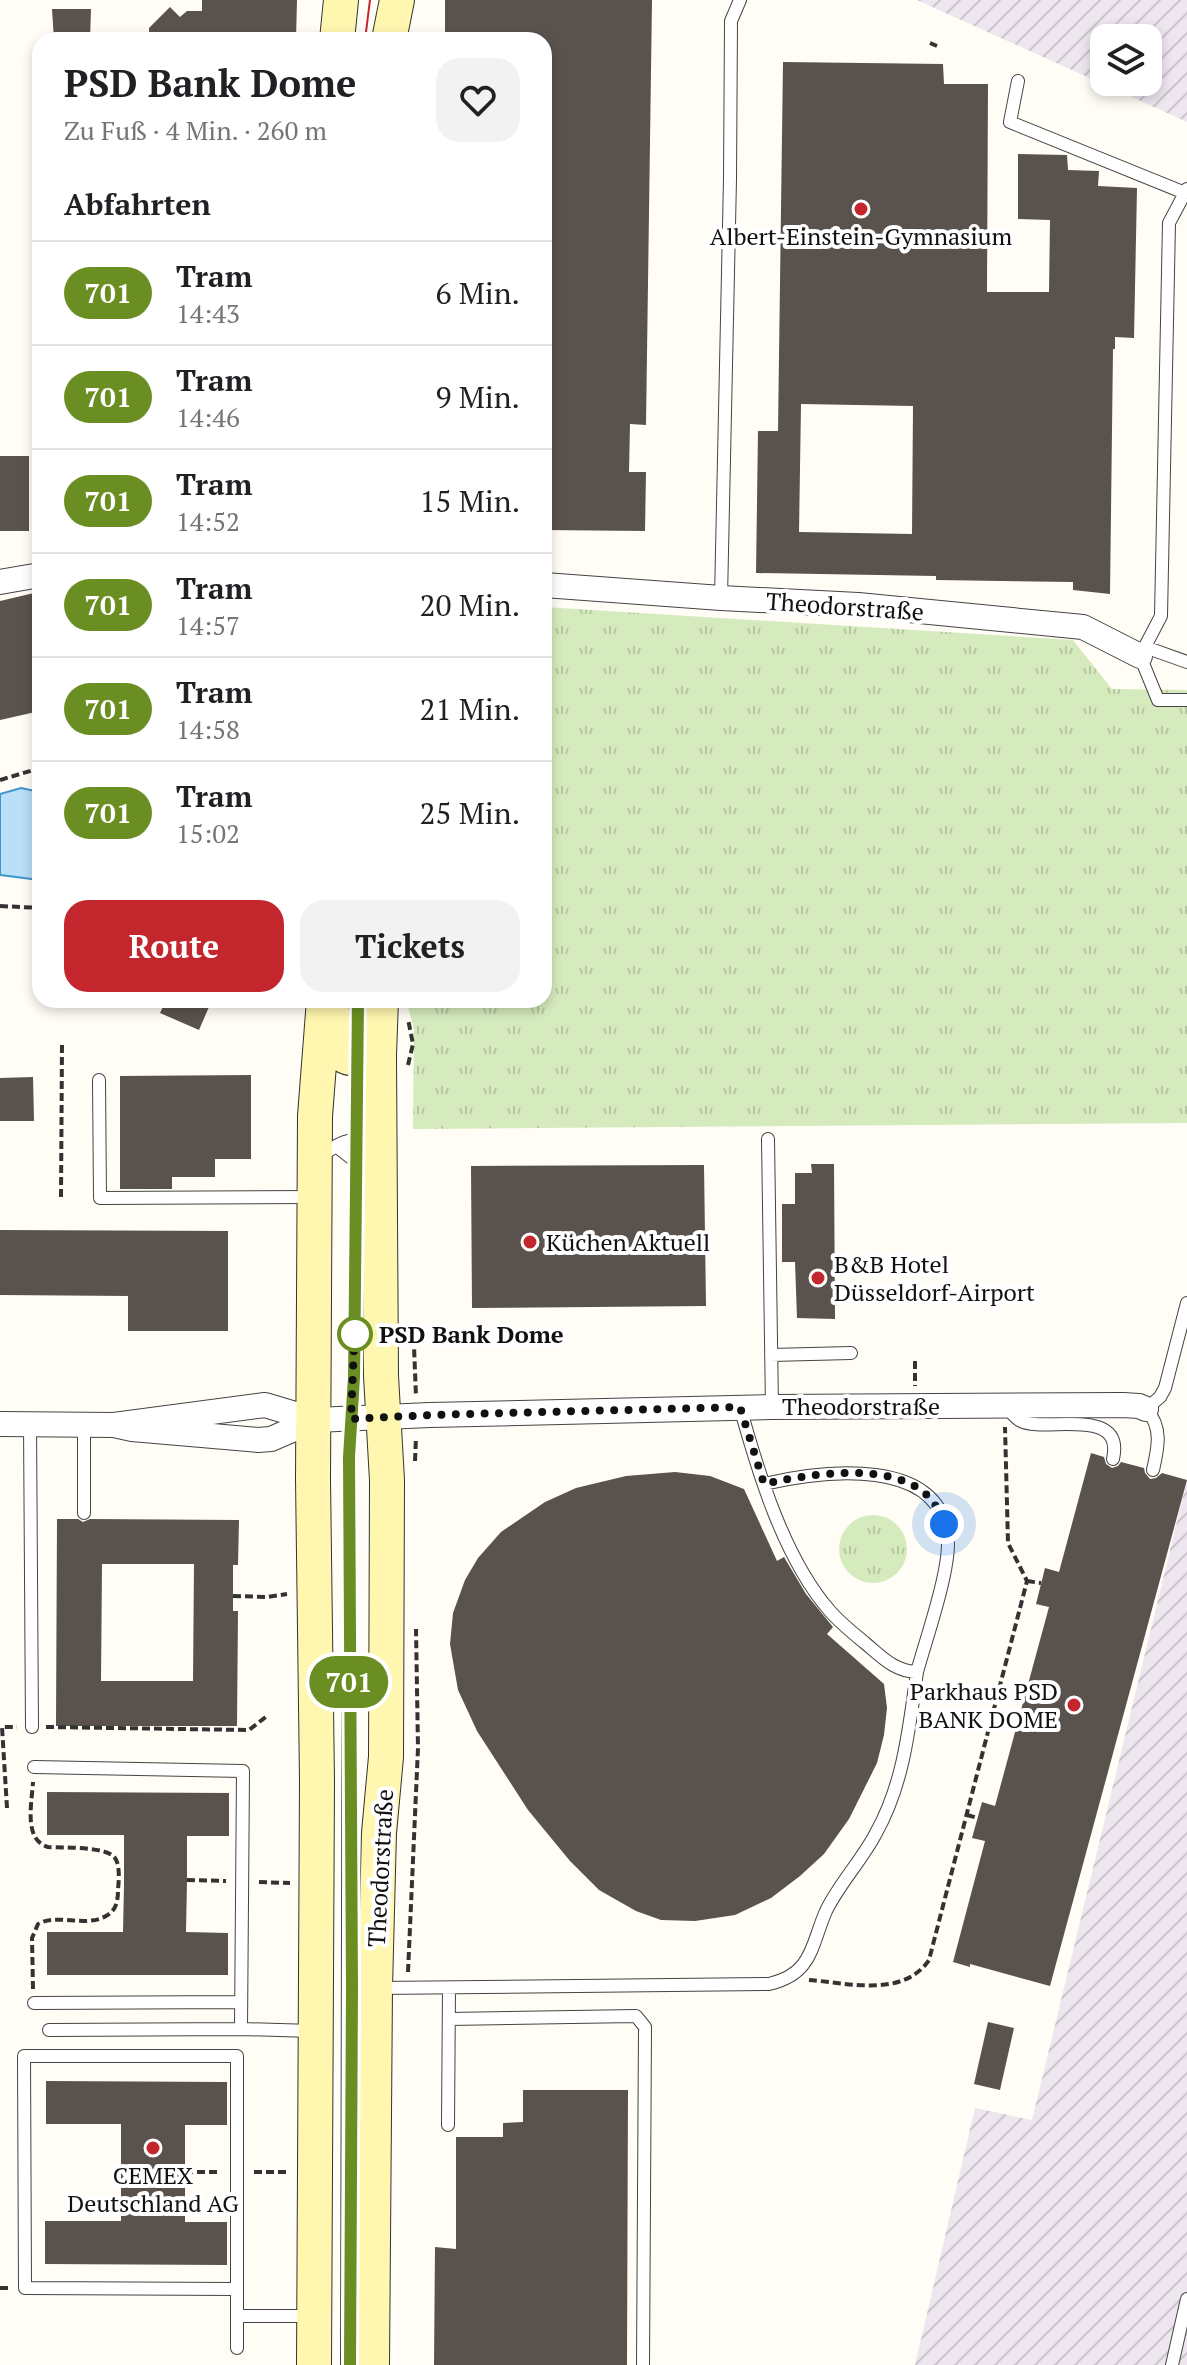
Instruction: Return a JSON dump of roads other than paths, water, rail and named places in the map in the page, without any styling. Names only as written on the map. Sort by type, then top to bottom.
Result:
[{"type":"main road","points":[[338,32],[341,0]]},
{"type":"main road","points":[[391,32],[397,0]]},
{"type":"main road","points":[[314,2365],[318,1926],[313,1479],[315,1197],[326,1153],[319,1050],[326,1008]]},
{"type":"main road","points":[[330,1008],[335,1042],[343,1054],[356,1060],[379,1055]]},
{"type":"main road","name":"Theodorstraße","points":[[372,2365],[361,1987],[386,1757],[387,1480],[368,1419],[381,1376],[381,1008]]},
{"type":"main road","points":[[318,1926],[331,1952],[332,1975],[361,1987]]},
{"type":"street","points":[[0,582],[32,576]]},
{"type":"street","name":"Theodorstraße","points":[[552,586],[858,605],[1083,627],[1142,652]]},
{"type":"street","points":[[0,1424],[114,1425],[265,1405],[315,1420]]},
{"type":"street","name":"Theodorstraße","points":[[315,1420],[740,1407],[1123,1405],[1146,1409]]},
{"type":"street","points":[[114,1425],[258,1440],[271,1439],[315,1420]]},
{"type":"lane","points":[[721,598],[731,21],[740,0]]},
{"type":"lane","points":[[1018,81],[1010,122],[1186,191],[1169,223],[1161,616],[1142,652],[1158,700],[1187,700]]},
{"type":"lane","points":[[1142,652],[1187,662]]},
{"type":"lane","points":[[99,1080],[100,1198],[315,1197]]},
{"type":"lane","points":[[768,1139],[772,1407]]},
{"type":"lane","points":[[326,1153],[346,1140],[371,1143],[381,1161]]},
{"type":"lane","points":[[326,1153],[355,1161],[362,1178],[363,1202],[355,1264],[368,1419]]},
{"type":"lane","points":[[1153,1470],[1159,1435],[1156,1423],[1146,1409],[1165,1388],[1187,1303]]},
{"type":"lane","points":[[771,1355],[851,1353]]},
{"type":"lane","points":[[1004,1406],[1020,1421],[1036,1425],[1092,1425],[1111,1439],[1113,1459]]},
{"type":"lane","points":[[740,1407],[764,1484],[800,1569],[828,1609],[896,1669],[917,1672]]},
{"type":"lane","points":[[30,1424],[32,1727]]},
{"type":"lane","points":[[84,1424],[84,1513]]},
{"type":"lane","points":[[347,2365],[361,1987],[769,1984],[792,1975],[804,1966],[814,1948],[827,1910],[876,1833],[895,1794],[906,1748],[917,1672],[944,1568],[948,1541],[944,1524],[931,1499],[903,1480],[876,1475],[804,1475],[764,1484]]},
{"type":"lane","points":[[34,1767],[243,1771],[241,2029]]},
{"type":"lane","points":[[448,2125],[449,1988]]},
{"type":"lane","points":[[34,2003],[241,2002]]},
{"type":"lane","points":[[449,2019],[636,2016],[645,2027],[643,2365]]},
{"type":"lane","points":[[49,2030],[316,2031]]},
{"type":"lane","points":[[237,2289],[25,2288],[24,2056],[237,2056],[237,2289],[237,2348]]},
{"type":"lane","points":[[1187,2299],[1172,2361],[1187,2360]]},
{"type":"lane","points":[[237,2316],[315,2316]]},
{"type":"water","points":[[21,788],[32,790],[32,879],[0,875],[0,794]]},
{"type":"tram line","points":[[366,32],[370,0]]},
{"type":"tram line","points":[[350,2365],[352,1987],[349,1457],[354,1377],[358,1008]]},
{"type":"tram line","name":"701","points":[[350,2365],[352,1987],[349,1457],[354,1377],[358,1008]]},
{"type":"place","name":"Albert-Einstein-Gymnasium","points":[[861,209]]},
{"type":"place","name":"Küchen Aktuell","points":[[530,1242]]},
{"type":"place","name":"B&B Hotel Düsseldorf-Airport","points":[[818,1278]]},
{"type":"place","name":"PSD Bank Dome","points":[[355,1334]]},
{"type":"place","name":"Parkhaus PSD BANK DOME","points":[[1074,1705]]},
{"type":"place","name":"CEMEX Deutschland AG","points":[[153,2148]]}]
